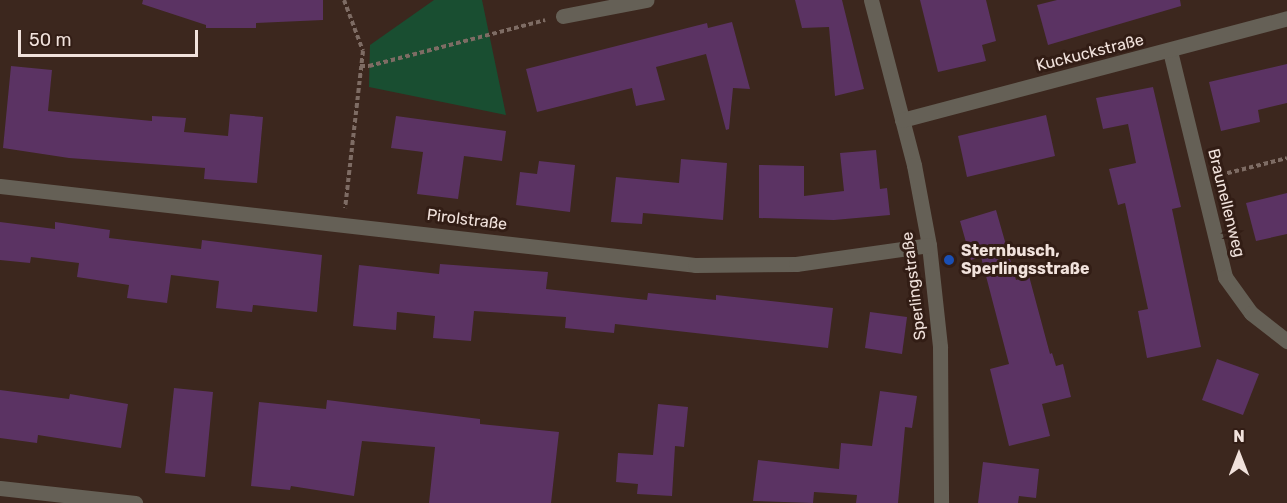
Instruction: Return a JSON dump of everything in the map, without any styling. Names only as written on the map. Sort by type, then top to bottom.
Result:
[{"type":"street","points":[[563,16],[646,0]]},
{"type":"street","name":"Sperlingstraße","points":[[871,0],[914,165],[929,245],[940,347],[941,503]]},
{"type":"street","name":"Kuckuckstraße","points":[[902,120],[1170,51],[1287,18]]},
{"type":"street","name":"Braunellenweg","points":[[1170,51],[1225,276],[1251,314],[1287,340]]},
{"type":"street","name":"Pirolstraße","points":[[0,186],[695,265],[796,264],[929,245]]},
{"type":"street","points":[[0,488],[135,503]]},
{"type":"path","points":[[344,0],[363,51],[344,224]]},
{"type":"path","points":[[360,66],[369,66],[563,16]]},
{"type":"path","points":[[1201,180],[1287,158]]},
{"type":"green space","points":[[434,0],[482,0],[506,115],[369,87],[370,45]]},
{"type":"building","points":[[143,0],[323,0],[323,20],[256,23],[256,28],[206,28],[206,25],[142,4]]},
{"type":"building","points":[[795,0],[842,0],[864,89],[835,96],[829,27],[802,28]]},
{"type":"building","points":[[920,0],[986,0],[996,41],[982,45],[986,61],[938,72]]},
{"type":"building","points":[[1057,0],[1180,0],[1181,6],[1048,45],[1037,5]]},
{"type":"building","points":[[732,22],[750,89],[733,88],[729,129],[726,130],[706,54],[656,67],[665,100],[636,106],[632,88],[537,112],[526,69],[707,23],[708,28]]},
{"type":"building","points":[[1287,64],[1287,103],[1258,110],[1260,122],[1221,131],[1209,82]]},
{"type":"building","points":[[11,66],[52,70],[48,111],[152,121],[152,116],[186,118],[184,132],[228,136],[230,114],[263,117],[257,183],[204,179],[205,168],[69,158],[3,148]]},
{"type":"building","points":[[1153,87],[1181,207],[1172,209],[1201,347],[1147,358],[1138,311],[1148,309],[1125,203],[1118,205],[1109,169],[1136,163],[1128,124],[1103,129],[1096,98]]},
{"type":"building","points":[[1046,115],[1055,156],[967,177],[958,136]]},
{"type":"building","points":[[396,116],[506,131],[502,161],[464,156],[458,199],[417,194],[423,152],[391,148]]},
{"type":"building","points":[[876,150],[880,189],[887,188],[890,215],[834,220],[759,218],[759,165],[804,166],[804,196],[844,191],[840,153]]},
{"type":"building","points":[[681,159],[727,163],[723,220],[643,213],[642,224],[611,222],[616,177],[679,183]]},
{"type":"building","points":[[539,161],[575,165],[570,212],[516,205],[520,172],[537,174]]},
{"type":"building","points":[[1287,193],[1287,234],[1256,241],[1246,203]]},
{"type":"building","points":[[996,210],[1016,280],[1029,276],[1050,354],[1052,353],[1056,366],[1063,364],[1071,397],[1042,404],[1050,436],[1009,446],[990,369],[1009,364],[981,257],[971,260],[960,221]]},
{"type":"building","points":[[0,222],[55,229],[55,222],[110,230],[109,238],[201,249],[202,240],[322,255],[317,312],[253,305],[252,312],[216,308],[219,281],[171,275],[167,303],[127,298],[129,285],[77,277],[79,263],[31,257],[30,263],[0,260]]},
{"type":"building","points":[[440,264],[548,272],[546,289],[647,300],[648,293],[716,300],[716,295],[833,308],[828,348],[615,324],[614,333],[565,328],[566,317],[474,311],[471,341],[433,338],[435,316],[397,312],[396,330],[353,326],[359,265],[439,274]]},
{"type":"building","points":[[870,312],[907,317],[902,354],[865,348]]},
{"type":"building","points":[[1217,359],[1259,374],[1243,415],[1202,400]]},
{"type":"building","points":[[174,388],[213,392],[205,477],[165,473]]},
{"type":"building","points":[[0,390],[69,399],[70,394],[128,404],[121,448],[38,435],[37,443],[0,438]]},
{"type":"building","points":[[880,391],[917,396],[912,428],[905,427],[898,503],[856,503],[857,495],[814,492],[813,503],[753,501],[758,460],[839,469],[841,443],[872,446]]},
{"type":"building","points":[[327,400],[480,419],[480,424],[559,432],[551,503],[429,503],[435,447],[362,441],[354,496],[291,486],[290,490],[251,486],[259,402],[326,409]]},
{"type":"building","points":[[658,404],[688,407],[684,447],[675,446],[672,496],[637,494],[638,484],[616,482],[618,453],[653,455]]},
{"type":"building","points":[[983,462],[1039,469],[1036,498],[1019,496],[1018,503],[978,503]]},
{"type":"place","name":"Sternbusch, Sperlingsstraße","points":[[949,260]]}]
